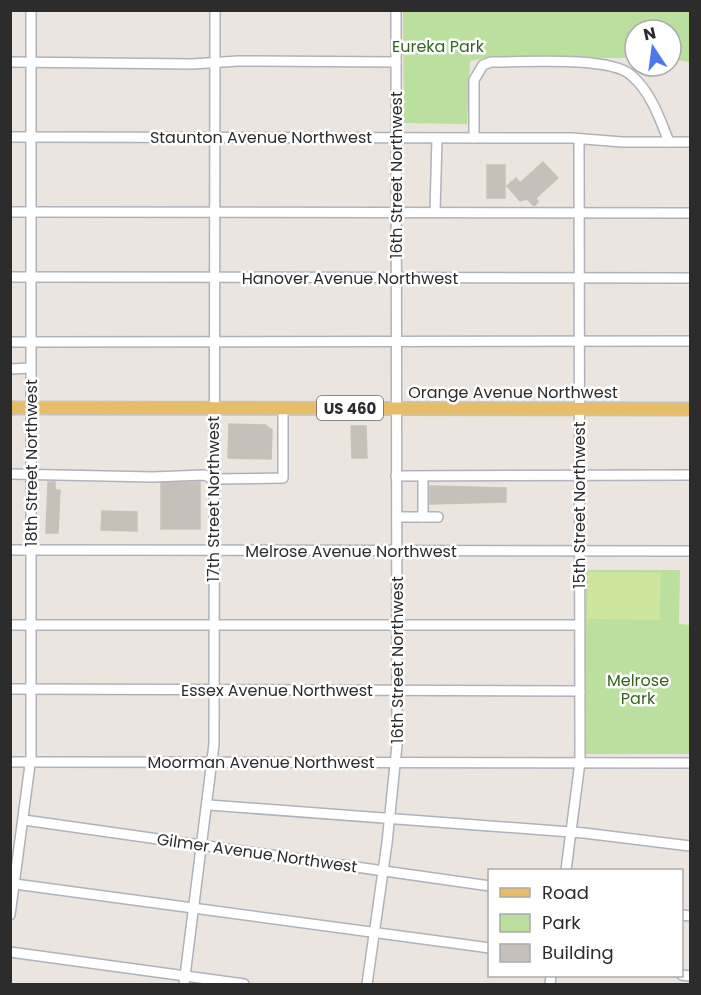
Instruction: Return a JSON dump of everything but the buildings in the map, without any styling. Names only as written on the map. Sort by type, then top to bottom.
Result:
[{"type":"main road","name":"Orange Avenue Northwest","points":[[10,408],[690,409]]},
{"type":"street","name":"18th Street Northwest","points":[[10,915],[15,884],[15,855],[24,820],[31,762],[32,10]]},
{"type":"street","name":"17th Street Northwest","points":[[184,980],[214,762],[214,10]]},
{"type":"street","name":"16th Street Northwest","points":[[367,984],[396,762],[398,690],[395,408],[397,342],[396,10]]},
{"type":"street","points":[[10,62],[396,62]]},
{"type":"street","points":[[474,138],[474,80],[483,65],[491,62],[567,62],[602,64],[632,75],[652,101],[669,142]]},
{"type":"street","name":"Staunton Avenue Northwest","points":[[10,137],[396,137],[690,142]]},
{"type":"street","points":[[435,212],[437,138]]},
{"type":"street","name":"15th Street Northwest","points":[[566,869],[580,762],[579,139]]},
{"type":"street","points":[[10,212],[690,213]]},
{"type":"street","name":"Hanover Avenue Northwest","points":[[10,277],[690,278]]},
{"type":"street","points":[[10,342],[690,341]]},
{"type":"street","points":[[10,369],[31,368]]},
{"type":"street","points":[[10,474],[31,476],[204,475],[214,479],[283,478],[283,408]]},
{"type":"street","points":[[396,476],[690,475]]},
{"type":"street","points":[[423,481],[423,517]]},
{"type":"street","points":[[397,517],[438,517]]},
{"type":"street","name":"Melrose Avenue Northwest","points":[[10,550],[690,551]]},
{"type":"street","points":[[10,625],[579,625]]},
{"type":"street","name":"Essex Avenue Northwest","points":[[10,689],[580,691]]},
{"type":"street","name":"Moorman Avenue Northwest","points":[[10,762],[690,763]]},
{"type":"street","points":[[208,805],[572,832],[690,846]]},
{"type":"street","name":"Gilmer Avenue Northwest","points":[[24,820],[488,886]]},
{"type":"street","points":[[15,884],[488,948]]},
{"type":"street","points":[[10,952],[184,980],[244,984]]},
{"type":"green space","name":"Eureka Park","points":[[403,11],[690,11],[690,62],[683,61],[683,18],[623,18],[623,58],[485,58],[470,61],[467,124],[404,123]]},
{"type":"green space","name":"Melrose Park","points":[[586,570],[680,570],[679,624],[690,625],[690,754],[585,754]]},
{"type":"green space","points":[[588,572],[661,573],[660,620],[587,619]]}]
